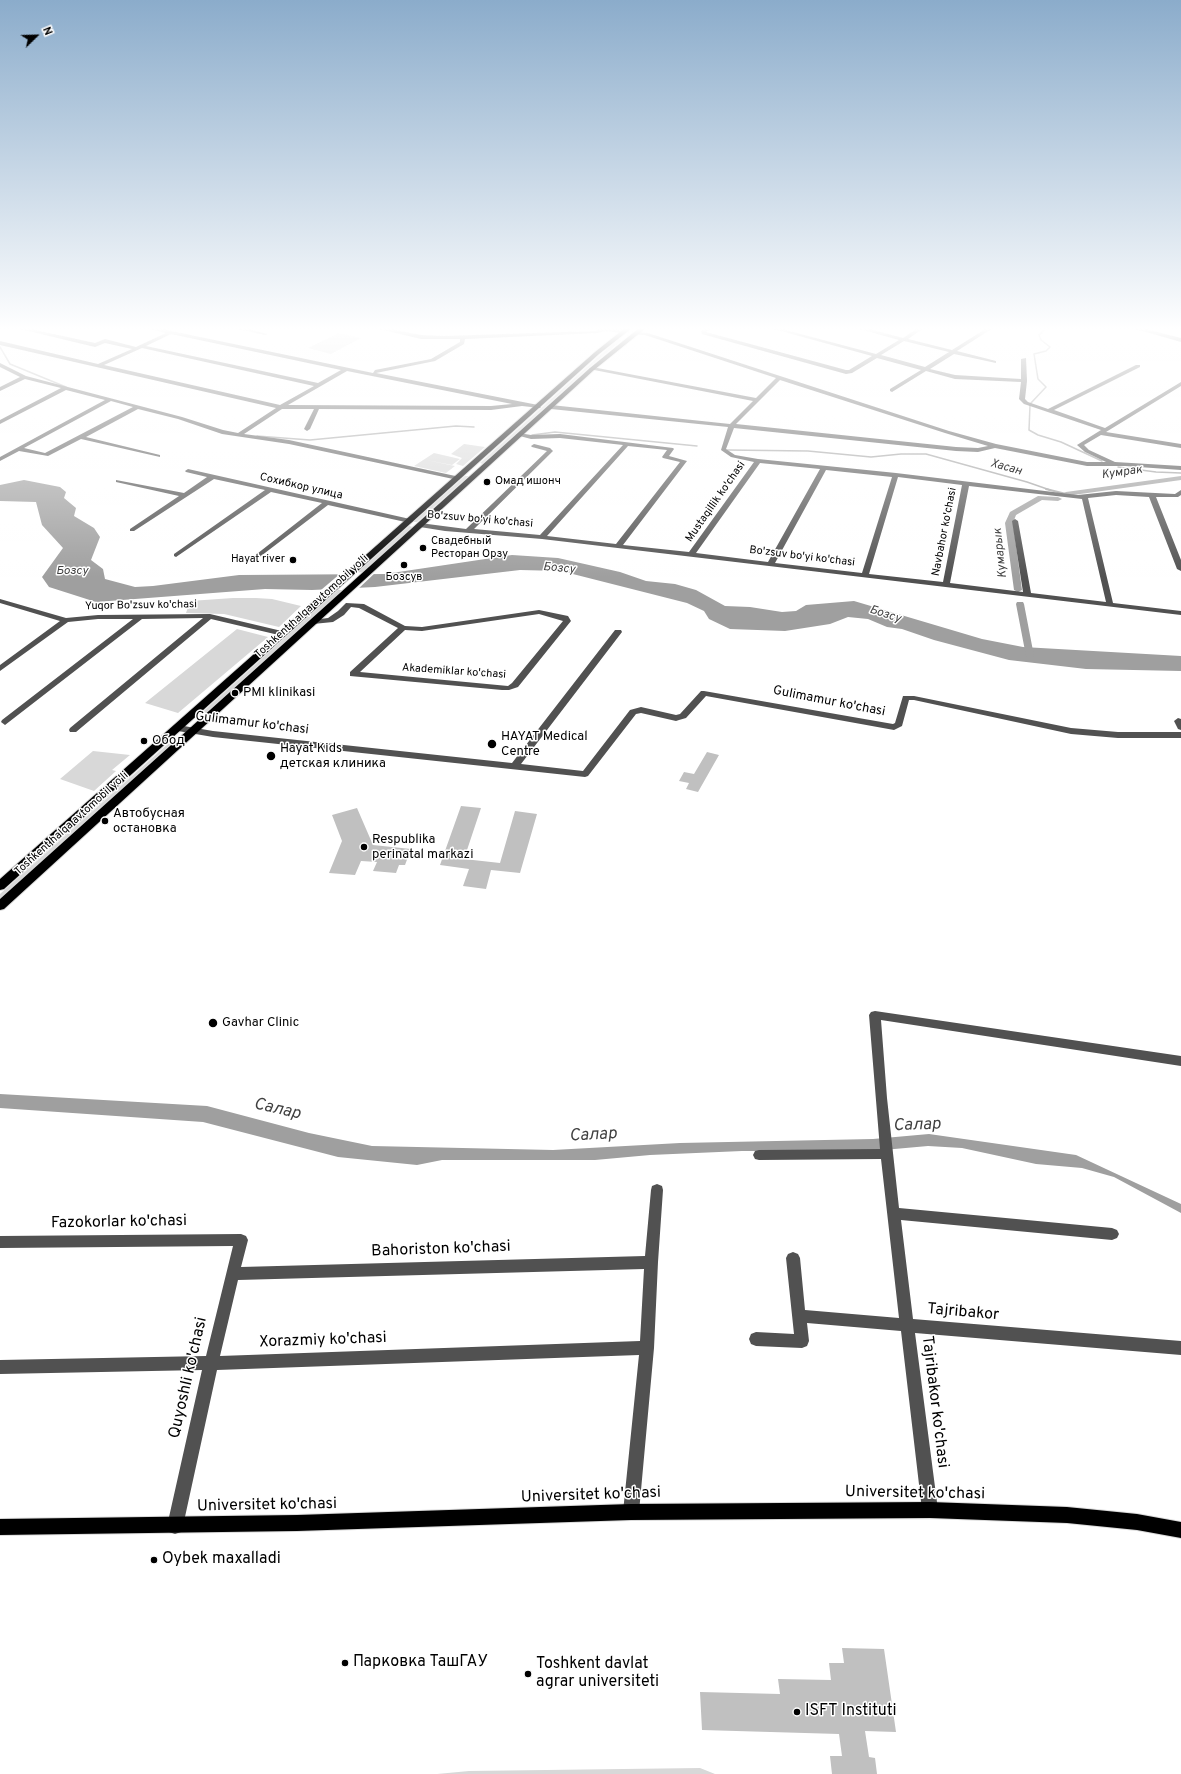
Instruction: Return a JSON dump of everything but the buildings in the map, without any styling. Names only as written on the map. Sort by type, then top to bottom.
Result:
[{"type":"highway","name":"Toshkent halqa avtomobil yo'li","points":[[1,885],[410,522],[533,411]]},
{"type":"highway","name":"Toshkent halqa avtomobil yo'li","points":[[0,906],[546,411]]},
{"type":"highway","points":[[468,469],[480,471]]},
{"type":"main road","name":"Universitet ko'chasi","points":[[0,1527],[175,1526],[631,1512],[930,1510],[1067,1515],[1137,1522],[1181,1530]]},
{"type":"street","points":[[0,422],[22,411]]},
{"type":"street","points":[[0,459],[89,411]]},
{"type":"street","points":[[18,449],[46,456],[131,411]]},
{"type":"street","points":[[147,411],[238,435],[289,442],[458,478]]},
{"type":"street","points":[[238,435],[275,411]]},
{"type":"street","points":[[307,429],[316,411]]},
{"type":"street","points":[[599,411],[956,449],[978,450],[995,446]]},
{"type":"street","points":[[745,411],[732,424],[723,449],[733,456],[758,461],[896,475],[1078,497],[1116,493],[1176,496],[1181,492]]},
{"type":"street","points":[[881,411],[995,446],[1087,464],[1116,464],[1181,468]]},
{"type":"street","points":[[1048,411],[1104,431],[1178,445],[1181,441]]},
{"type":"street","points":[[1116,464],[1087,451],[1080,445],[1137,411]]},
{"type":"street","points":[[519,435],[531,437],[560,436],[626,445],[671,449],[665,457],[684,461],[618,546]]},
{"type":"street","points":[[80,437],[158,456]]},
{"type":"street","points":[[542,537],[626,445]]},
{"type":"street","points":[[468,531],[550,451],[548,448],[534,446]]},
{"type":"street","name":"Mustaqillik ko'chasi","points":[[691,555],[758,461]]},
{"type":"street","points":[[770,565],[824,468]]},
{"type":"street","name":"Сохибкор улица","points":[[188,471],[410,522]]},
{"type":"street","points":[[865,575],[896,475]]},
{"type":"street","points":[[132,530],[212,477]]},
{"type":"street","points":[[118,481],[184,495]]},
{"type":"street","name":"Navbahor ko'chasi","points":[[946,585],[966,483]]},
{"type":"street","points":[[176,555],[269,490]]},
{"type":"street","points":[[1152,495],[1181,569]]},
{"type":"street","points":[[1085,496],[1110,604]]},
{"type":"street","points":[[255,558],[326,503]]},
{"type":"street","points":[[1015,521],[1027,593]]},
{"type":"street","name":"Bo'zsuv bo'yi ko'chasi","points":[[420,526],[542,537],[770,565],[1027,593],[1181,613]]},
{"type":"street","name":"Yuqor Bo'zsuv ko'chasi","points":[[0,601],[66,620],[98,617],[210,616],[283,634]]},
{"type":"street","name":"Akademiklar ko'chasi","points":[[313,622],[330,620],[341,613],[349,605],[361,606],[403,628],[422,629],[539,612],[565,618],[567,621],[515,685],[509,688],[353,674],[403,628]]},
{"type":"street","points":[[73,730],[210,616]]},
{"type":"street","points":[[5,722],[140,617]]},
{"type":"street","points":[[0,669],[66,620]]},
{"type":"street","points":[[515,766],[618,632]]},
{"type":"street","name":"Gulimamur ko'chasi","points":[[178,728],[193,731],[585,774],[633,712],[641,710],[676,718],[683,716],[704,693],[894,727],[899,724],[906,698],[914,698],[1071,731],[1118,735],[1181,735]]},
{"type":"street","name":"Tajribakor ko'chasi","points":[[930,1510],[886,1154],[875,1016],[1181,1061]]},
{"type":"street","points":[[759,1155],[886,1154]]},
{"type":"street","points":[[631,1512],[647,1348],[651,1262],[657,1190]]},
{"type":"street","points":[[893,1213],[1112,1234]]},
{"type":"street","name":"Fazokorlar ko'chasi","points":[[0,1242],[239,1239]]},
{"type":"street","name":"Quyoshli ko'chasi","points":[[175,1526],[211,1363],[241,1240],[239,1239]]},
{"type":"street","points":[[756,1339],[802,1341],[793,1258]]},
{"type":"street","name":"Bahoriston ko'chasi","points":[[232,1274],[651,1262]]},
{"type":"street","name":"Tajribakor","points":[[799,1316],[1181,1348]]},
{"type":"street","name":"Xorazmiy ko'chasi","points":[[0,1367],[211,1363],[647,1348]]},
{"type":"shaded area","points":[[538,411],[541,411],[483,464],[480,463]]},
{"type":"shaded area","points":[[464,444],[485,447],[463,466],[456,464],[462,458],[451,454]]},
{"type":"shaded area","points":[[434,453],[460,459],[452,465],[426,460],[455,466],[446,473],[414,466]]},
{"type":"shaded area","points":[[465,476],[469,476],[417,522],[413,522]]},
{"type":"shaded area","points":[[409,526],[413,527],[201,719],[196,718]]},
{"type":"shaded area","points":[[233,598],[272,599],[301,606],[279,627],[224,614],[186,613],[190,601]]},
{"type":"shaded area","points":[[237,629],[268,637],[178,713],[145,703]]},
{"type":"shaded area","points":[[170,742],[175,743],[0,901],[0,894]]},
{"type":"shaded area","points":[[93,751],[130,755],[112,770],[116,771],[94,791],[60,779]]},
{"type":"shaded area","points":[[700,1768],[715,1774],[437,1774],[469,1771]]},
{"type":"water","name":"Бозсу","points":[[24,480],[60,487],[66,492],[64,498],[76,508],[74,516],[94,528],[100,537],[91,560],[103,569],[105,579],[135,587],[239,575],[385,574],[512,555],[558,558],[620,572],[646,581],[675,584],[696,590],[725,606],[750,607],[782,612],[796,611],[806,605],[854,601],[982,639],[1023,647],[1181,656],[1181,671],[1086,669],[1009,660],[934,640],[902,629],[887,627],[868,619],[848,617],[830,624],[785,631],[730,629],[709,619],[704,611],[687,603],[561,571],[520,570],[375,587],[312,590],[265,589],[96,602],[49,587],[42,577],[63,548],[42,525],[36,502],[0,501],[0,485]]},
{"type":"water","name":"Салар","points":[[0,1094],[207,1106],[309,1133],[372,1146],[553,1150],[680,1143],[873,1139],[929,1134],[1076,1155],[1181,1204],[1181,1213],[1114,1177],[1082,1168],[1036,1164],[962,1148],[928,1146],[872,1151],[742,1151],[650,1155],[595,1160],[442,1160],[417,1165],[338,1157],[203,1122],[0,1108]]},
{"type":"pier","points":[[376,572],[357,590],[321,590],[341,573]]},
{"type":"waterway","points":[[1030,411],[1029,430],[1038,435],[1061,442],[1102,461]]},
{"type":"waterway","name":"Хасан","points":[[257,436],[310,440],[456,426],[474,427]]},
{"type":"waterway","name":"Хасан","points":[[532,435],[555,432],[697,446]]},
{"type":"waterway","name":"Хасан","points":[[727,450],[808,451],[871,457],[901,454],[926,454],[1027,482],[1050,490]]},
{"type":"waterway","points":[[1118,467],[1156,472],[1181,473]]},
{"type":"waterway","name":"Кумрак","points":[[1066,494],[1181,478]]},
{"type":"waterway","name":"Хасан","points":[[1046,489],[1050,490]]},
{"type":"waterway","name":"Хасан","points":[[1050,490],[1066,494]]},
{"type":"waterway","name":"Кумарык","points":[[1018,590],[1009,523],[1013,514],[1041,498],[1058,499]]},
{"type":"waterway","name":"Кумарык","points":[[1020,604],[1030,656]]},
{"type":"place","name":"Омад ишонч","points":[[487,482]]},
{"type":"place","name":"Свадебный Ресторан Орзу","points":[[423,548]]},
{"type":"place","name":"Hayat river","points":[[293,560]]},
{"type":"place","name":"Бозсув","points":[[404,565]]},
{"type":"place","name":"PMI klinikasi","points":[[235,693]]},
{"type":"place","name":"Обод","points":[[144,741]]},
{"type":"place","name":"HAYAT Medical Centre","points":[[492,744]]},
{"type":"place","name":"Hayat Kids детская клиника","points":[[271,756]]},
{"type":"place","name":"Автобусная остановка","points":[[105,821]]},
{"type":"place","name":"Respublika perinatal markazi","points":[[364,847]]},
{"type":"place","name":"Gavhar Clinic","points":[[213,1023]]},
{"type":"place","name":"Oybek maxalladi","points":[[154,1560]]},
{"type":"place","name":"Парковка ТашГАУ","points":[[345,1663]]},
{"type":"place","name":"Toshkent davlat agrar universiteti","points":[[528,1674]]},
{"type":"place","name":"ISFT Instituti","points":[[797,1712]]}]
